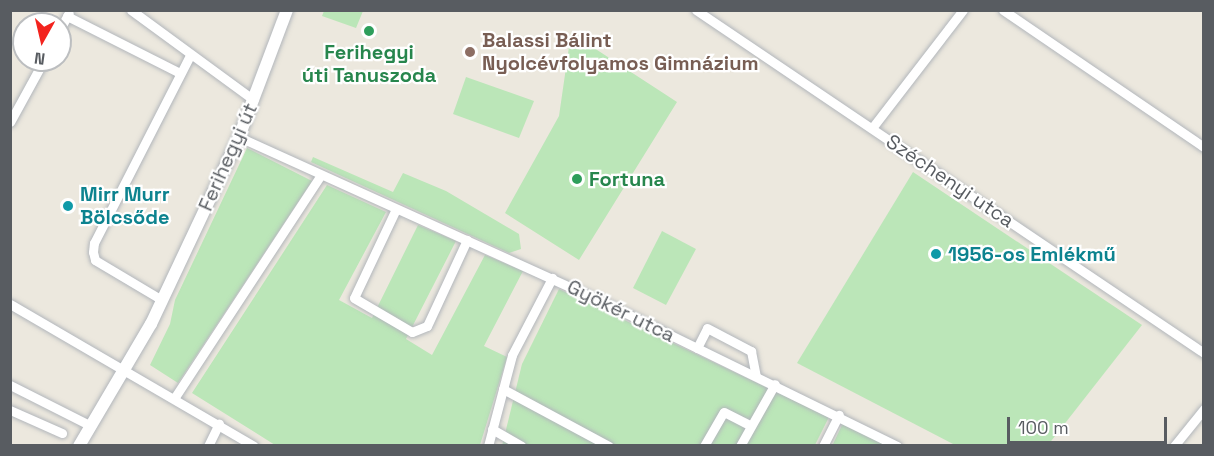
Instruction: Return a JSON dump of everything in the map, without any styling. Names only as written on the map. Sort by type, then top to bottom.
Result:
[{"type":"main road","name":"Ferihegyi út","points":[[79,446],[127,369],[162,300],[239,137],[287,10]]},
{"type":"street","points":[[131,10],[254,100]]},
{"type":"street","name":"Széchenyi utca","points":[[696,10],[1203,354]]},
{"type":"street","points":[[872,128],[963,10]]},
{"type":"street","points":[[1003,10],[1203,147]]},
{"type":"street","points":[[72,15],[180,73]]},
{"type":"street","points":[[162,300],[95,260],[94,243],[190,55]]},
{"type":"street","points":[[10,122],[37,72]]},
{"type":"street","name":"Gyökér utca","points":[[239,137],[320,176],[552,278],[839,415],[897,446]]},
{"type":"street","points":[[175,398],[320,176]]},
{"type":"street","points":[[396,209],[354,298],[412,332],[427,326],[467,240]]},
{"type":"street","points":[[488,446],[512,355],[552,278]]},
{"type":"street","points":[[10,304],[127,369],[254,446]]},
{"type":"street","points":[[698,348],[707,328],[751,351],[756,376]]},
{"type":"street","points":[[740,446],[775,384]]},
{"type":"street","points":[[10,385],[91,426]]},
{"type":"street","points":[[503,389],[609,446]]},
{"type":"street","points":[[1174,446],[1203,409]]},
{"type":"street","points":[[10,410],[62,434]]},
{"type":"street","points":[[704,446],[724,412],[751,426]]},
{"type":"street","points":[[823,446],[839,415]]},
{"type":"street","points":[[208,446],[219,423]]},
{"type":"street","points":[[492,429],[522,446]]},
{"type":"green space","points":[[324,10],[363,11],[356,28],[322,16]]},
{"type":"green space","name":"Fortuna","points":[[571,33],[677,102],[579,260],[505,213],[559,116]]},
{"type":"green space","points":[[466,77],[534,101],[519,138],[453,114]]},
{"type":"green space","points":[[247,148],[312,181],[178,383],[150,365],[170,324],[175,300]]},
{"type":"green space","points":[[313,157],[393,192],[403,173],[446,191],[519,234],[521,249],[509,253],[311,162]]},
{"type":"green space","points":[[913,172],[1142,325],[1048,445],[955,445],[797,363]]},
{"type":"green space","points":[[327,185],[386,212],[339,300],[372,318],[418,225],[456,241],[406,339],[432,355],[485,255],[523,271],[484,346],[507,357],[480,445],[275,445],[192,393]]},
{"type":"green space","points":[[662,231],[696,249],[666,305],[633,288]]},
{"type":"green space","points":[[559,289],[829,417],[815,445],[502,446],[522,364]]},
{"type":"green space","points":[[843,423],[885,445],[832,446]]},
{"type":"place","name":"Ferihegyi úti Tanuszoda","points":[[369,31]]},
{"type":"place","name":"Balassi Bálint Nyolcévfolyamos Gimnázium","points":[[470,52]]},
{"type":"place","name":"Fortuna","points":[[577,179]]},
{"type":"place","name":"Mirr Murr Bölcsőde","points":[[68,206]]},
{"type":"place","name":"1956-os Emlékmű","points":[[936,254]]}]
